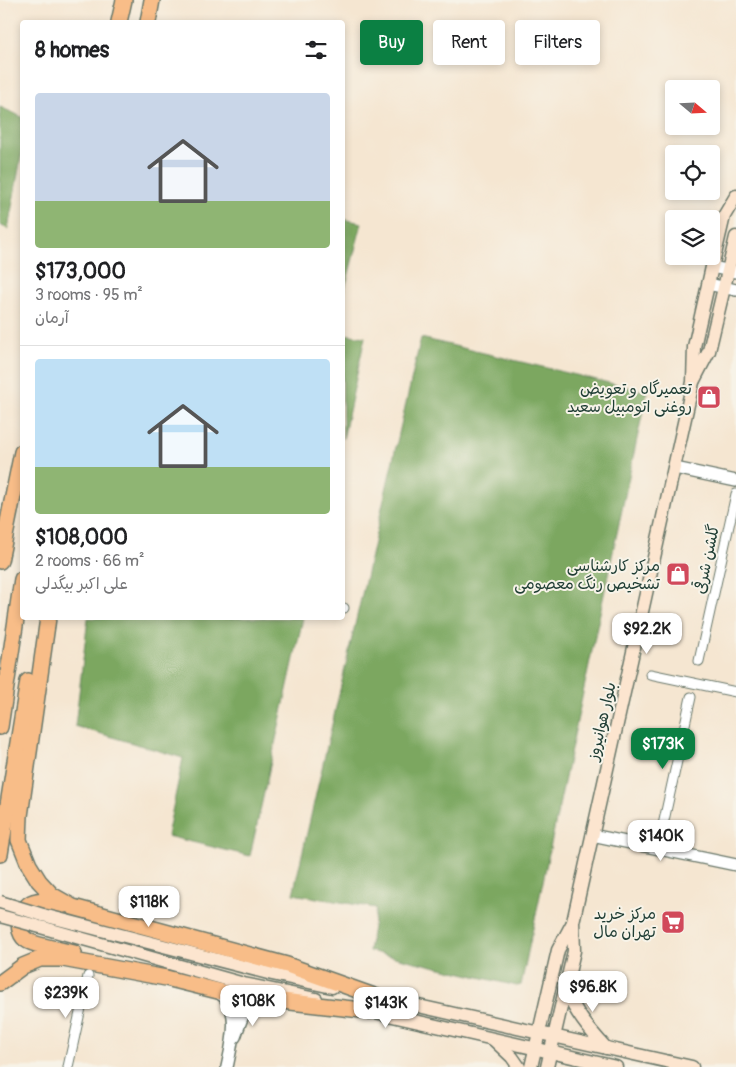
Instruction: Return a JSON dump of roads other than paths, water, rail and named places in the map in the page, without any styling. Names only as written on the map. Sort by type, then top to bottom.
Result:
[{"type":"highway","points":[[119,20],[124,0]]},
{"type":"highway","points":[[148,20],[152,0]]},
{"type":"highway","points":[[0,561],[20,462]]},
{"type":"highway","points":[[0,727],[20,592]]},
{"type":"highway","points":[[0,854],[39,620]]},
{"type":"highway","points":[[48,620],[23,783],[19,840],[29,865],[39,881],[52,895],[73,907]]},
{"type":"highway","points":[[370,1011],[238,996],[27,941],[21,933],[19,925],[21,916],[24,909],[30,903],[37,900],[47,901],[288,965],[377,997]]},
{"type":"highway","points":[[0,983],[23,966],[40,959],[63,959],[166,978]]},
{"type":"main road","name":"بلوار هوانیروز","points":[[547,1067],[574,951],[573,922],[693,382],[694,347],[724,216],[736,196]]},
{"type":"main road","name":"بلوار هوانیروز","points":[[693,382],[709,350],[730,289],[736,237]]},
{"type":"main road","points":[[0,902],[40,920],[244,984],[492,1038],[588,1064],[616,1067]]},
{"type":"main road","points":[[0,916],[40,920],[272,974],[692,1067]]},
{"type":"main road","name":"بلوار هوانیروز","points":[[531,1067],[558,950],[573,922]]},
{"type":"main road","points":[[565,988],[574,1009],[606,1048]]},
{"type":"main road","points":[[492,1038],[512,1056],[519,1067]]},
{"type":"street","points":[[712,267],[732,272]]},
{"type":"street","points":[[708,284],[730,289]]},
{"type":"street","points":[[675,468],[736,481]]},
{"type":"street","name":"گلشن شرقی","points":[[699,660],[736,494]]},
{"type":"street","points":[[650,674],[736,692]]},
{"type":"street","points":[[658,848],[691,698]]},
{"type":"street","points":[[592,835],[736,865]]},
{"type":"street","points":[[68,1067],[88,976]]},
{"type":"street","points":[[215,990],[225,997],[231,1005],[233,1015],[230,1050],[226,1067]]},
{"type":"street","points":[[230,1050],[247,1008],[252,1002],[274,1000]]},
{"type":"place","name":"تعمیرگاه و تعویض روغنی اتومبیل سعید","points":[[709,397]]},
{"type":"place","name":"مرکز کارشناسی تشخیص رنگ معصومی","points":[[678,574]]},
{"type":"place","name":"مرکز خرید تهران مال","points":[[673,922]]}]
